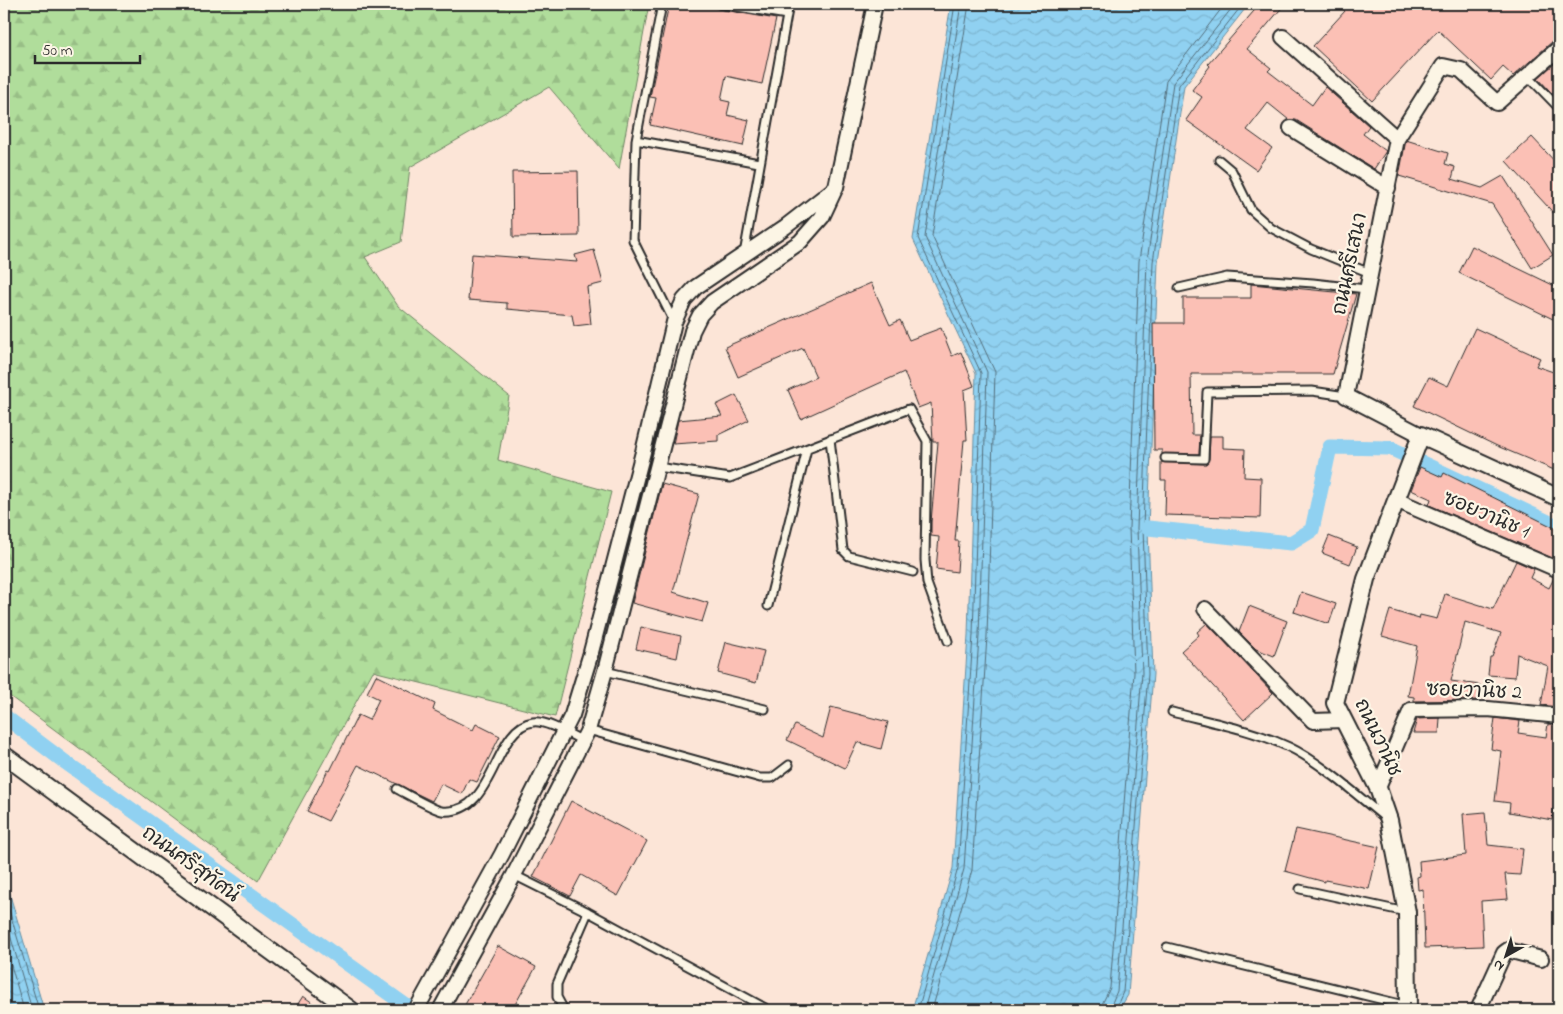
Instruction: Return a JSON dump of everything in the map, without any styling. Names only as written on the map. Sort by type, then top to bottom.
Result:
[{"type":"street","points":[[444,1005],[586,735],[606,671],[692,331],[700,315],[712,302],[800,242],[822,217],[836,187],[875,4]]},
{"type":"street","points":[[1283,37],[1398,139],[1443,66],[1461,70],[1497,103],[1559,48]]},
{"type":"street","points":[[1291,128],[1388,188]]},
{"type":"street","name":"ถนนศรีเสนา","points":[[1346,396],[1366,289],[1398,139]]},
{"type":"street","points":[[416,1010],[430,988],[566,732],[592,647],[674,322],[684,300],[696,287],[785,227],[836,187]]},
{"type":"street","points":[[1346,396],[1421,434],[1559,498]]},
{"type":"street","name":"ถนนวานิช","points":[[1408,1008],[1407,912],[1388,820],[1378,788],[1335,703],[1366,580],[1421,434]]},
{"type":"street","name":"ซอยวานิช 1","points":[[1396,500],[1559,570]]},
{"type":"street","points":[[1205,609],[1312,721],[1344,720]]},
{"type":"street","name":"ซอยวานิช 2","points":[[1378,788],[1411,710],[1488,709],[1559,716]]},
{"type":"street","name":"ถนนศรีสุทัศน์","points":[[4,755],[351,1010]]},
{"type":"street","points":[[1478,1010],[1504,953],[1508,950],[1541,958]]},
{"type":"lane","points":[[662,4],[636,140],[632,240],[674,322]]},
{"type":"lane","points":[[720,4],[787,15]]},
{"type":"lane","points":[[744,255],[789,4]]},
{"type":"lane","points":[[1528,76],[1559,108]]},
{"type":"lane","points":[[636,140],[759,163]]},
{"type":"lane","points":[[1219,160],[1232,171],[1251,210],[1271,228],[1311,249],[1370,273]]},
{"type":"lane","points":[[1179,288],[1227,278],[1313,283],[1366,289]]},
{"type":"lane","points":[[1165,458],[1204,459],[1207,392],[1312,391],[1346,396]]},
{"type":"lane","points":[[658,467],[730,478],[909,409],[928,442],[925,560],[927,583],[948,641]]},
{"type":"lane","points":[[830,439],[843,550],[850,556],[913,572]]},
{"type":"lane","points":[[768,606],[807,448]]},
{"type":"lane","points":[[606,671],[765,710]]},
{"type":"lane","points":[[1172,712],[1240,730],[1290,747],[1388,820]]},
{"type":"lane","points":[[397,789],[441,811],[456,809],[472,800],[485,786],[518,728],[534,722],[566,732],[586,735],[760,778],[772,778],[789,765]]},
{"type":"lane","points":[[514,875],[588,912],[769,1010]]},
{"type":"lane","points":[[1300,889],[1407,912]]},
{"type":"lane","points":[[564,1010],[558,997],[557,984],[588,912]]},
{"type":"lane","points":[[1166,947],[1408,1008]]},
{"type":"green space","points":[[4,4],[649,4],[619,169],[549,87],[410,167],[401,242],[365,257],[398,306],[509,396],[498,460],[611,492],[555,717],[373,671],[258,881],[4,692]]},
{"type":"water","points":[[951,4],[1249,4],[1184,86],[1158,262],[1148,528],[1153,674],[1128,995],[1119,1010],[912,1010],[953,868],[968,635],[976,373],[913,239]]},
{"type":"water","points":[[4,875],[44,1010],[4,1010]]},
{"type":"building","points":[[669,4],[714,4],[718,9],[776,19],[762,84],[726,76],[721,100],[730,102],[727,115],[749,120],[743,146],[650,125],[656,98],[650,97]]},
{"type":"building","points":[[1260,4],[1285,4],[1247,49],[1271,68],[1268,71],[1312,105],[1325,87],[1369,126],[1363,134],[1386,151],[1374,169],[1296,120],[1289,120],[1268,103],[1247,130],[1272,148],[1256,170],[1186,120],[1202,97],[1192,90],[1210,66],[1208,64]]},
{"type":"building","points":[[1337,4],[1559,4],[1559,39],[1553,41],[1513,76],[1503,67],[1491,80],[1438,30],[1372,101],[1313,46],[1345,11]]},
{"type":"building","points":[[1559,59],[1559,101],[1538,78]]},
{"type":"building","points":[[1532,137],[1559,166],[1559,219],[1506,161]]},
{"type":"building","points":[[1406,140],[1448,153],[1445,164],[1455,167],[1452,179],[1482,188],[1503,176],[1553,255],[1532,268],[1492,204],[1399,176]]},
{"type":"building","points":[[578,171],[579,236],[513,237],[512,172]]},
{"type":"building","points":[[1472,246],[1559,288],[1559,322],[1459,273]]},
{"type":"building","points":[[594,250],[603,283],[587,287],[591,324],[574,326],[572,315],[507,309],[507,303],[468,300],[472,254],[577,262],[575,255]]},
{"type":"building","points":[[871,283],[890,325],[900,320],[909,340],[941,328],[952,356],[961,352],[974,386],[964,390],[967,440],[964,440],[955,541],[959,541],[957,572],[936,569],[939,537],[931,536],[931,522],[938,442],[933,442],[931,403],[918,408],[904,372],[801,419],[788,390],[816,377],[803,348],[738,377],[725,347]]},
{"type":"building","points":[[1251,284],[1356,294],[1333,374],[1191,374],[1192,435],[1200,435],[1199,454],[1162,454],[1162,450],[1154,450],[1153,323],[1183,323],[1183,298],[1251,298]]},
{"type":"building","points":[[1475,328],[1540,358],[1536,366],[1559,374],[1559,472],[1497,446],[1414,406],[1429,377],[1448,386]]},
{"type":"building","points":[[736,395],[749,420],[718,435],[718,441],[673,444],[678,420],[722,416],[716,405]]},
{"type":"building","points":[[1210,436],[1223,436],[1223,448],[1245,449],[1244,477],[1261,478],[1260,518],[1165,515],[1166,480],[1161,480],[1161,462],[1206,464],[1209,459]]},
{"type":"building","points":[[1420,467],[1442,477],[1444,473],[1559,530],[1559,561],[1429,505],[1431,499],[1411,490]]},
{"type":"building","points":[[662,484],[699,494],[673,592],[708,603],[702,622],[632,603]]},
{"type":"building","points":[[1329,536],[1357,547],[1350,564],[1322,553]]},
{"type":"building","points":[[1516,561],[1534,569],[1530,578],[1549,588],[1554,578],[1559,579],[1559,707],[1541,705],[1548,666],[1517,654],[1515,677],[1488,675],[1490,657],[1492,657],[1501,633],[1465,622],[1451,681],[1480,685],[1478,700],[1414,701],[1414,697],[1408,696],[1417,646],[1382,636],[1390,610],[1419,619],[1420,615],[1437,619],[1445,594],[1493,609]]},
{"type":"building","points":[[1301,592],[1336,604],[1329,624],[1294,612]]},
{"type":"building","points":[[1249,606],[1287,621],[1274,656],[1256,649],[1239,632]]},
{"type":"building","points":[[1207,623],[1273,693],[1244,720],[1181,651],[1199,635],[1197,632]]},
{"type":"building","points":[[641,627],[681,636],[677,658],[636,649]]},
{"type":"building","points":[[726,642],[764,651],[756,683],[718,673]]},
{"type":"building","points":[[376,675],[435,704],[433,710],[473,730],[476,724],[500,736],[477,782],[469,779],[462,794],[441,784],[432,801],[358,765],[328,821],[307,811],[328,770],[330,771],[358,715],[369,720],[379,699],[367,693]]},
{"type":"building","points":[[831,707],[888,722],[881,749],[857,742],[845,768],[787,740],[795,725],[823,738]]},
{"type":"building","points":[[1440,718],[1439,733],[1413,733],[1417,719]]},
{"type":"building","points":[[1495,718],[1520,721],[1518,733],[1546,737],[1548,724],[1559,725],[1559,779],[1552,820],[1509,812],[1510,803],[1495,801],[1501,751],[1491,749]]},
{"type":"building","points":[[571,801],[647,841],[618,896],[581,875],[570,896],[533,877]]},
{"type":"building","points":[[1485,812],[1488,845],[1523,849],[1520,875],[1505,874],[1508,899],[1481,901],[1483,946],[1425,948],[1423,889],[1418,890],[1417,877],[1420,876],[1419,861],[1466,855],[1463,814]]},
{"type":"building","points":[[1296,829],[1379,847],[1369,889],[1325,880],[1325,882],[1285,871]]},
{"type":"building","points":[[498,946],[536,967],[512,1010],[462,1010]]},
{"type":"building","points":[[303,996],[323,1010],[294,1010]]},
{"type":"waterway","points":[[1148,528],[1291,543],[1312,530],[1330,447],[1390,448],[1559,527]]},
{"type":"waterway","points":[[4,716],[65,762],[412,1010]]}]
